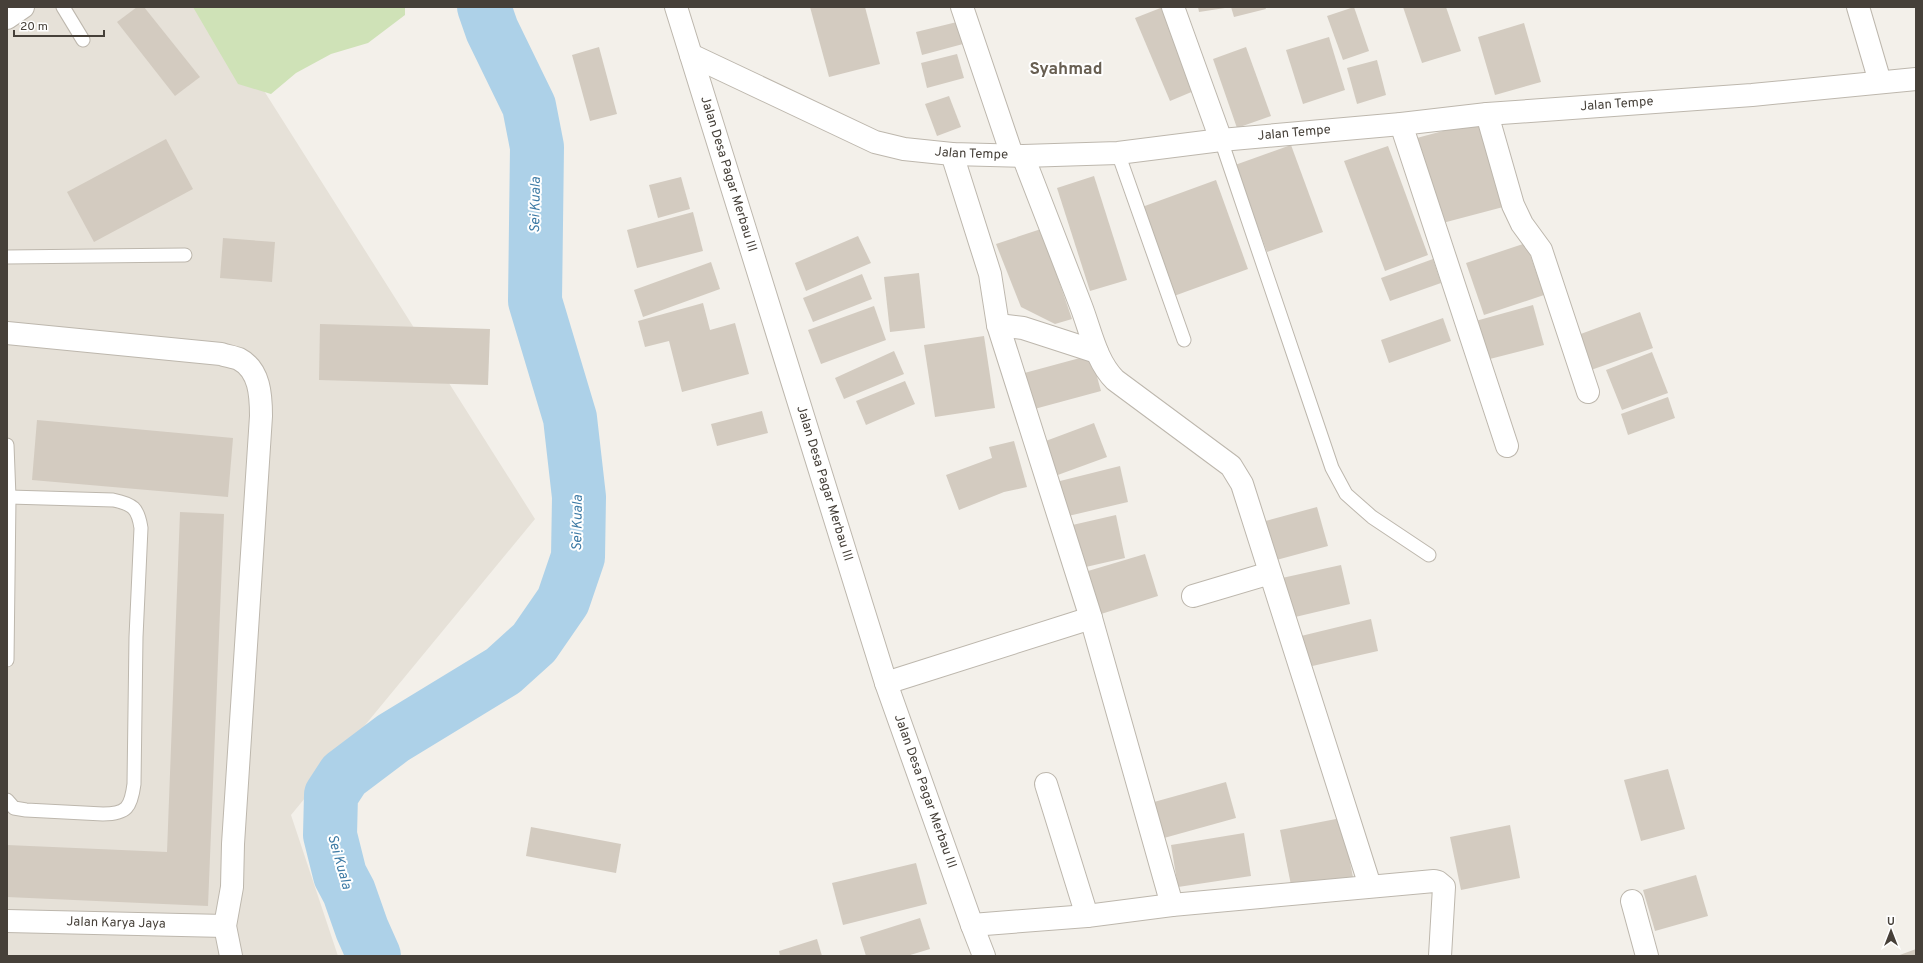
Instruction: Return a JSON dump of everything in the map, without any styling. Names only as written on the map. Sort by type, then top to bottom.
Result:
[{"type":"street","points":[[7,18],[23,7]]},
{"type":"street","name":"Jalan Desa Pagar Merbau III","points":[[676,7],[886,682],[984,956]]},
{"type":"street","points":[[962,7],[1018,156],[1082,308],[1097,351],[1107,372],[1115,380],[1231,466],[1242,484],[1370,886]]},
{"type":"street","points":[[1173,7],[1221,140]]},
{"type":"street","points":[[1858,7],[1880,82]]},
{"type":"street","name":"Jalan Tempe","points":[[694,62],[875,142],[904,149],[952,154],[1018,156],[1118,153],[1221,140],[1401,124],[1487,114],[1752,95],[1916,79]]},
{"type":"street","points":[[1487,114],[1513,205],[1522,224],[1541,250],[1588,392]]},
{"type":"street","points":[[1401,124],[1507,446]]},
{"type":"street","points":[[952,154],[990,274],[996,316],[1091,618],[1172,905]]},
{"type":"street","points":[[996,316],[1023,328],[1097,351]]},
{"type":"street","points":[[7,333],[221,354],[239,359],[250,368],[258,383],[262,416],[233,844],[232,887],[225,926],[231,956]]},
{"type":"street","points":[[1193,596],[1270,573]]},
{"type":"street","points":[[886,682],[1091,618]]},
{"type":"street","points":[[1046,784],[1087,916]]},
{"type":"street","points":[[972,925],[1087,916],[1172,905],[1434,881],[1438,882],[1444,887],[1440,956]]},
{"type":"street","points":[[1632,901],[1647,956]]},
{"type":"street","name":"Jalan Karya Jaya","points":[[7,921],[225,926]]},
{"type":"lane","points":[[63,7],[84,40]]},
{"type":"lane","points":[[1221,140],[1332,468],[1346,494],[1372,517],[1429,555]]},
{"type":"lane","points":[[1118,153],[1184,340]]},
{"type":"lane","points":[[7,257],[185,255]]},
{"type":"lane","points":[[7,445],[9,497],[7,660]]},
{"type":"lane","points":[[7,800],[14,808],[26,810],[103,814],[113,814],[124,810],[132,801],[134,784],[136,638],[141,528],[139,516],[134,508],[125,503],[113,500],[9,497]]},
{"type":"shaded area","points":[[7,7],[211,7],[535,519],[291,815],[338,956],[7,956]]},
{"type":"green space","points":[[193,7],[405,7],[405,15],[368,43],[331,54],[296,73],[271,94],[238,84]]},
{"type":"building","points":[[137,7],[144,7],[200,77],[175,96],[117,22]]},
{"type":"building","points":[[810,7],[865,7],[880,64],[829,77]]},
{"type":"building","points":[[1163,7],[1201,88],[1170,101],[1135,18]]},
{"type":"building","points":[[1198,7],[1224,7],[1225,8],[1199,12]]},
{"type":"building","points":[[1231,7],[1265,7],[1266,9],[1234,17]]},
{"type":"building","points":[[1354,7],[1369,51],[1343,60],[1327,16]]},
{"type":"building","points":[[1403,7],[1446,7],[1461,51],[1422,63]]},
{"type":"building","points":[[957,22],[963,44],[922,55],[916,32]]},
{"type":"building","points":[[1524,23],[1541,82],[1495,95],[1478,37]]},
{"type":"building","points":[[1329,37],[1345,90],[1303,104],[1286,50]]},
{"type":"building","points":[[599,47],[617,114],[590,121],[572,55]]},
{"type":"building","points":[[1246,47],[1271,116],[1237,128],[1213,59]]},
{"type":"building","points":[[957,54],[964,78],[927,88],[921,63]]},
{"type":"building","points":[[1377,60],[1386,95],[1357,104],[1347,68]]},
{"type":"building","points":[[949,96],[961,127],[937,136],[925,104]]},
{"type":"building","points":[[1484,120],[1507,206],[1435,225],[1413,139]]},
{"type":"building","points":[[166,139],[193,189],[94,242],[67,192]]},
{"type":"building","points":[[1291,145],[1323,232],[1267,252],[1235,165]]},
{"type":"building","points":[[1388,146],[1428,255],[1385,271],[1344,161]]},
{"type":"building","points":[[1094,176],[1127,280],[1090,291],[1057,188]]},
{"type":"building","points":[[681,177],[690,209],[658,218],[649,185]]},
{"type":"building","points":[[1216,180],[1248,269],[1174,296],[1142,207]]},
{"type":"building","points":[[693,212],[703,251],[637,268],[627,230]]},
{"type":"building","points":[[1041,229],[1072,319],[1055,324],[1021,307],[996,244]]},
{"type":"building","points":[[858,236],[871,263],[806,291],[795,263]]},
{"type":"building","points":[[223,238],[275,242],[272,282],[220,278]]},
{"type":"building","points":[[1526,243],[1544,295],[1484,315],[1466,263]]},
{"type":"building","points":[[1433,259],[1441,283],[1390,301],[1381,278]]},
{"type":"building","points":[[711,262],[720,289],[643,317],[634,290]]},
{"type":"building","points":[[919,273],[925,328],[890,332],[884,277]]},
{"type":"building","points":[[862,274],[872,299],[813,322],[803,298]]},
{"type":"building","points":[[703,303],[710,330],[735,323],[749,374],[682,392],[669,341],[645,347],[638,321]]},
{"type":"building","points":[[1533,305],[1544,345],[1482,361],[1472,322]]},
{"type":"building","points":[[874,306],[886,340],[821,364],[808,330]]},
{"type":"building","points":[[1640,312],[1653,348],[1591,370],[1578,335]]},
{"type":"building","points":[[1443,318],[1451,341],[1389,363],[1381,340]]},
{"type":"building","points":[[320,324],[490,329],[488,385],[319,380]]},
{"type":"building","points":[[984,336],[995,408],[935,417],[924,345]]},
{"type":"building","points":[[894,351],[904,374],[844,399],[835,378]]},
{"type":"building","points":[[1652,352],[1668,393],[1622,410],[1606,370]]},
{"type":"building","points":[[1091,355],[1101,391],[1027,411],[1017,375]]},
{"type":"building","points":[[905,381],[915,404],[866,425],[856,401]]},
{"type":"building","points":[[1668,397],[1675,418],[1628,435],[1621,414]]},
{"type":"building","points":[[762,411],[768,433],[717,446],[711,424]]},
{"type":"building","points":[[37,420],[233,438],[228,497],[32,480]]},
{"type":"building","points":[[1094,423],[1107,457],[1055,476],[1043,442]]},
{"type":"building","points":[[1014,441],[1027,487],[1004,492],[959,510],[946,475],[992,458],[989,447]]},
{"type":"building","points":[[1120,466],[1128,502],[1064,517],[1056,482]]},
{"type":"building","points":[[1317,507],[1328,546],[1269,562],[1258,523]]},
{"type":"building","points":[[180,512],[224,514],[208,906],[7,897],[7,845],[167,852]]},
{"type":"building","points":[[1116,515],[1125,558],[1077,569],[1068,526]]},
{"type":"building","points":[[1145,554],[1158,596],[1101,614],[1088,571]]},
{"type":"building","points":[[1341,565],[1350,604],[1291,618],[1282,578]]},
{"type":"building","points":[[1371,619],[1378,651],[1308,667],[1301,636]]},
{"type":"building","points":[[1668,769],[1685,829],[1641,841],[1624,780]]},
{"type":"building","points":[[1226,782],[1236,818],[1164,838],[1154,802]]},
{"type":"building","points":[[1341,818],[1353,877],[1292,890],[1280,830]]},
{"type":"building","points":[[1510,825],[1520,878],[1461,890],[1450,837]]},
{"type":"building","points":[[531,827],[621,844],[616,873],[526,856]]},
{"type":"building","points":[[1244,833],[1251,876],[1178,887],[1171,845]]},
{"type":"building","points":[[916,863],[927,904],[843,925],[832,883]]},
{"type":"building","points":[[1696,875],[1708,916],[1655,931],[1643,890]]},
{"type":"building","points":[[920,918],[930,949],[907,956],[866,956],[860,937]]},
{"type":"building","points":[[817,939],[822,956],[780,956],[779,951]]},
{"type":"building","points":[[1916,949],[1916,956],[1897,956]]},
{"type":"waterway","name":"Sei Kuala","points":[[374,956],[362,929],[349,892],[340,875],[330,835],[331,795],[344,775],[393,738],[503,671],[534,643],[563,601],[578,557],[579,497],[570,418],[535,301],[537,147],[529,106],[492,30],[484,7]]},
{"type":"district","name":"Syahmad","points":[[1066,70]]}]
